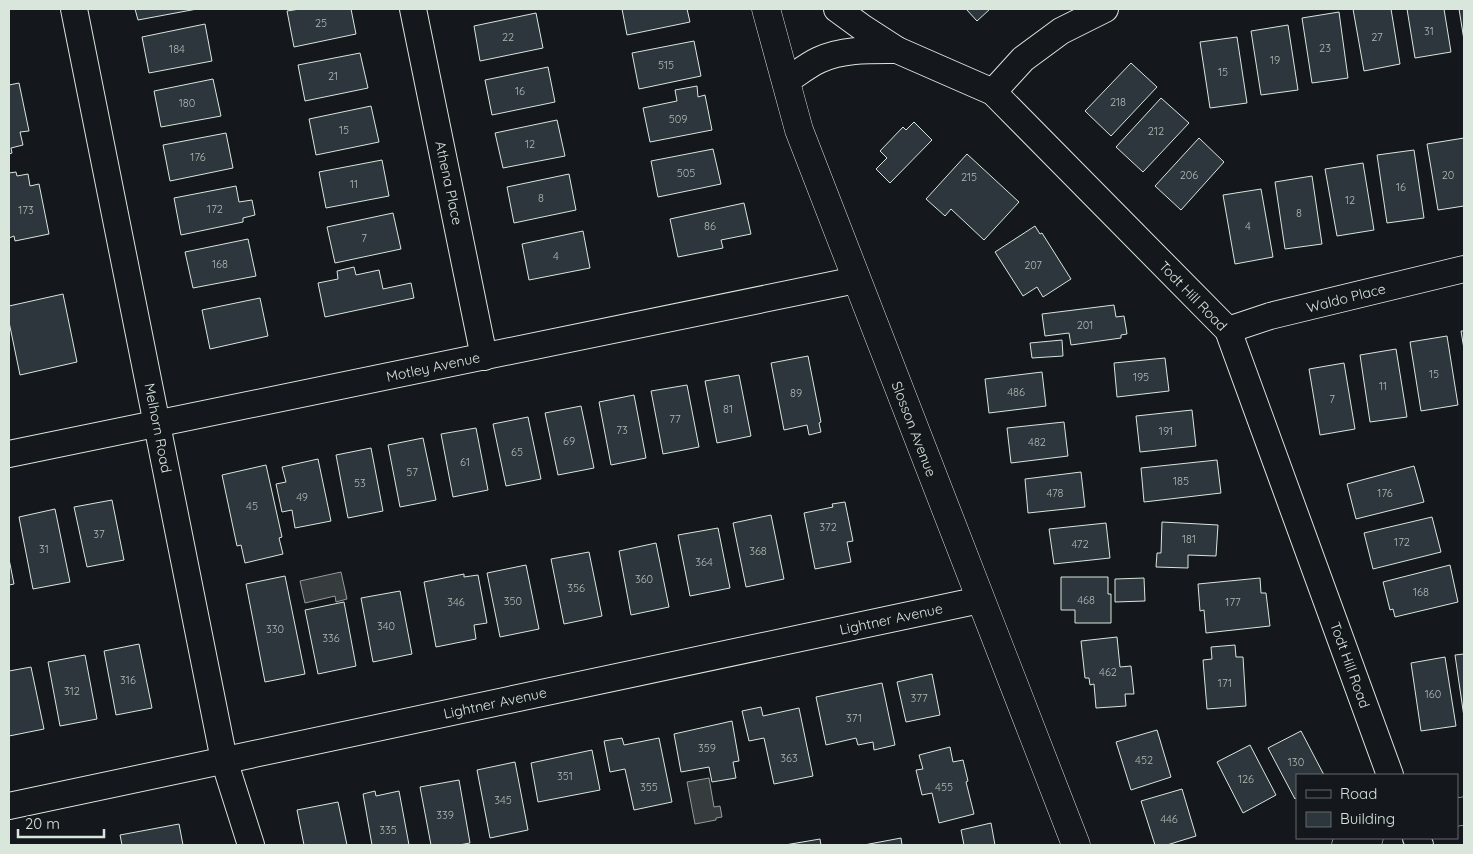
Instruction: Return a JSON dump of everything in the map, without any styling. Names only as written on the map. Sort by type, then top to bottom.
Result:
[{"type":"street","name":"Melhorn Road","points":[[74,9],[224,760],[251,845]]},
{"type":"street","name":"Athena Place","points":[[413,9],[484,357]]},
{"type":"street","name":"Slosson Avenue","points":[[766,9],[800,130],[856,280],[1076,845]]},
{"type":"street","name":"Todt Hill Road","points":[[837,9],[897,50],[992,92],[1228,330],[1390,774]]},
{"type":"street","points":[[992,92],[1023,59],[1060,31],[1105,9]]},
{"type":"street","points":[[786,81],[819,60],[837,54],[872,50],[897,50]]},
{"type":"street","name":"Waldo Place","points":[[1228,330],[1270,316],[1464,269]]},
{"type":"street","name":"Motley Avenue","points":[[9,454],[856,280]]},
{"type":"street","name":"Lightner Avenue","points":[[9,806],[980,600]]},
{"type":"street","points":[[1346,845],[1366,839]]},
{"type":"shaded area","points":[[341,572],[347,599],[336,602],[335,596],[305,603],[300,581]]},
{"type":"shaded area","points":[[709,778],[714,807],[720,806],[722,817],[695,824],[687,782]]},
{"type":"building","points":[[135,9],[197,9],[138,20]]},
{"type":"building","points":[[300,9],[351,9],[356,34],[294,47],[287,11]]},
{"type":"building","points":[[622,9],[687,9],[690,22],[627,35]]},
{"type":"building","points":[[966,9],[990,9],[977,21]]},
{"type":"building","points":[[1353,9],[1391,9],[1400,64],[1364,71]]},
{"type":"building","points":[[1407,9],[1444,9],[1451,52],[1415,58]]},
{"type":"building","points":[[1459,9],[1464,9],[1464,40]]},
{"type":"building","points":[[1339,12],[1348,78],[1312,83],[1302,18]]},
{"type":"building","points":[[536,13],[543,48],[480,61],[474,26]]},
{"type":"building","points":[[205,24],[212,61],[149,73],[142,37]]},
{"type":"building","points":[[1288,25],[1298,90],[1261,95],[1251,31]]},
{"type":"building","points":[[1237,37],[1247,103],[1210,108],[1200,42]]},
{"type":"building","points":[[694,41],[701,76],[639,89],[632,53]]},
{"type":"building","points":[[360,53],[368,88],[305,101],[298,65]]},
{"type":"building","points":[[1131,63],[1157,87],[1111,136],[1085,111]]},
{"type":"building","points":[[548,67],[555,102],[492,115],[485,80]]},
{"type":"building","points":[[213,79],[221,116],[161,127],[154,91]]},
{"type":"building","points":[[19,83],[29,131],[20,132],[23,145],[11,148],[12,153],[9,154],[9,85]]},
{"type":"building","points":[[697,86],[698,97],[705,95],[712,130],[650,142],[643,108],[677,101],[675,90]]},
{"type":"building","points":[[1161,98],[1189,123],[1143,172],[1116,147]]},
{"type":"building","points":[[371,106],[379,142],[316,155],[309,119]]},
{"type":"building","points":[[557,120],[565,156],[503,168],[495,133]]},
{"type":"building","points":[[914,122],[932,140],[890,183],[876,169],[887,158],[880,151],[903,127],[906,130]]},
{"type":"building","points":[[226,133],[233,168],[170,181],[163,145]]},
{"type":"building","points":[[1199,138],[1224,162],[1181,210],[1155,186]]},
{"type":"building","points":[[1464,138],[1464,206],[1438,210],[1427,144]]},
{"type":"building","points":[[713,149],[721,184],[658,197],[651,161]]},
{"type":"building","points":[[1414,150],[1424,218],[1387,223],[1377,155]]},
{"type":"building","points":[[967,154],[1019,202],[984,240],[951,209],[945,216],[926,199]]},
{"type":"building","points":[[382,160],[389,196],[326,208],[319,172]]},
{"type":"building","points":[[1363,163],[1374,230],[1337,236],[1325,169]]},
{"type":"building","points":[[16,172],[17,176],[28,174],[30,186],[39,184],[49,234],[15,241],[14,236],[9,238],[9,173]]},
{"type":"building","points":[[569,174],[576,210],[514,223],[507,187]]},
{"type":"building","points":[[1312,176],[1322,244],[1285,249],[1275,182]]},
{"type":"building","points":[[236,186],[239,202],[252,200],[255,215],[243,218],[243,222],[181,235],[174,198]]},
{"type":"building","points":[[1261,189],[1273,257],[1235,264],[1223,195]]},
{"type":"building","points":[[744,203],[751,234],[721,240],[723,248],[678,257],[670,219]]},
{"type":"building","points":[[393,213],[401,249],[335,263],[327,227]]},
{"type":"building","points":[[1035,226],[1040,234],[1042,233],[1071,279],[1043,297],[1037,287],[1023,296],[995,252]]},
{"type":"building","points":[[583,231],[590,268],[529,280],[522,244]]},
{"type":"building","points":[[248,239],[256,276],[193,288],[185,252]]},
{"type":"building","points":[[354,267],[356,275],[379,270],[383,289],[411,283],[414,298],[325,317],[318,283],[338,279],[337,271]]},
{"type":"building","points":[[63,294],[77,362],[20,375],[9,322],[9,306]]},
{"type":"building","points":[[260,298],[268,336],[210,349],[202,310]]},
{"type":"building","points":[[1114,305],[1116,317],[1124,316],[1127,334],[1121,335],[1121,338],[1071,345],[1069,333],[1045,336],[1042,314]]},
{"type":"building","points":[[1461,331],[1464,331],[1464,349]]},
{"type":"building","points":[[1447,336],[1458,405],[1421,411],[1410,342]]},
{"type":"building","points":[[1062,340],[1063,356],[1032,358],[1030,343]]},
{"type":"building","points":[[1396,349],[1407,417],[1370,422],[1360,355]]},
{"type":"building","points":[[808,356],[821,422],[819,423],[821,432],[809,435],[807,425],[784,430],[771,363]]},
{"type":"building","points":[[1165,358],[1169,391],[1117,397],[1114,363]]},
{"type":"building","points":[[1344,363],[1355,429],[1320,435],[1309,369]]},
{"type":"building","points":[[1042,372],[1046,406],[989,413],[985,379]]},
{"type":"building","points":[[739,375],[751,436],[717,443],[705,381]]},
{"type":"building","points":[[687,385],[699,447],[663,454],[651,391]]},
{"type":"building","points":[[634,395],[646,458],[611,465],[599,402]]},
{"type":"building","points":[[581,406],[594,468],[558,475],[545,413]]},
{"type":"building","points":[[1192,410],[1196,446],[1140,452],[1136,416]]},
{"type":"building","points":[[528,417],[541,479],[506,486],[493,424]]},
{"type":"building","points":[[1064,422],[1068,456],[1011,463],[1007,428]]},
{"type":"building","points":[[476,428],[488,490],[453,497],[441,434]]},
{"type":"building","points":[[423,438],[436,500],[400,507],[388,445]]},
{"type":"building","points":[[371,448],[383,511],[348,518],[336,455]]},
{"type":"building","points":[[318,459],[331,521],[295,528],[292,510],[282,512],[276,484],[286,482],[282,467]]},
{"type":"building","points":[[1217,460],[1221,493],[1144,502],[1141,468]]},
{"type":"building","points":[[266,465],[282,537],[279,538],[283,554],[245,563],[241,545],[237,546],[222,475]]},
{"type":"building","points":[[1414,466],[1424,502],[1356,519],[1347,484]]},
{"type":"building","points":[[1081,472],[1085,507],[1028,513],[1025,479]]},
{"type":"building","points":[[112,500],[124,560],[87,567],[74,507]]},
{"type":"building","points":[[845,502],[853,541],[847,542],[851,562],[815,569],[804,513],[833,507],[832,504]]},
{"type":"building","points":[[55,509],[70,582],[33,589],[19,517]]},
{"type":"building","points":[[771,515],[784,579],[746,587],[733,523]]},
{"type":"building","points":[[1432,517],[1441,552],[1373,569],[1364,533]]},
{"type":"building","points":[[1162,522],[1218,525],[1216,556],[1188,555],[1188,568],[1156,567],[1157,553],[1161,553]]},
{"type":"building","points":[[1106,523],[1110,558],[1054,564],[1049,529]]},
{"type":"building","points":[[718,528],[730,588],[690,596],[678,535]]},
{"type":"building","points":[[656,543],[669,607],[631,615],[619,551]]},
{"type":"building","points":[[589,552],[602,616],[564,624],[551,559]]},
{"type":"building","points":[[9,559],[14,584],[9,585]]},
{"type":"building","points":[[526,565],[539,629],[500,637],[487,573]]},
{"type":"building","points":[[1450,565],[1458,602],[1395,617],[1393,609],[1390,610],[1383,582]]},
{"type":"building","points":[[464,574],[464,577],[478,575],[487,623],[474,625],[476,639],[436,647],[424,582]]},
{"type":"building","points":[[285,576],[305,674],[265,682],[246,584]]},
{"type":"building","points":[[1061,577],[1108,577],[1108,594],[1111,594],[1111,623],[1075,623],[1075,610],[1061,610]]},
{"type":"building","points":[[1144,578],[1145,601],[1115,602],[1115,579]]},
{"type":"building","points":[[1260,578],[1261,593],[1266,593],[1270,626],[1206,633],[1204,610],[1200,611],[1198,584]]},
{"type":"building","points":[[400,591],[412,654],[373,662],[361,598]]},
{"type":"building","points":[[344,602],[356,666],[318,674],[305,610]]},
{"type":"building","points":[[1117,637],[1120,667],[1131,666],[1134,694],[1125,694],[1126,706],[1096,708],[1094,684],[1090,685],[1089,678],[1085,678],[1081,641]]},
{"type":"building","points":[[139,644],[152,708],[116,715],[104,651]]},
{"type":"building","points":[[1235,645],[1236,657],[1243,657],[1246,706],[1207,709],[1203,660],[1212,659],[1211,647]]},
{"type":"building","points":[[1464,654],[1464,717],[1455,655]]},
{"type":"building","points":[[85,655],[97,719],[60,726],[48,662]]},
{"type":"building","points":[[1445,657],[1456,726],[1421,731],[1411,663]]},
{"type":"building","points":[[31,667],[44,729],[9,736],[9,671]]},
{"type":"building","points":[[932,674],[940,715],[906,722],[897,682]]},
{"type":"building","points":[[882,683],[895,745],[874,750],[873,742],[858,745],[856,738],[826,745],[816,697]]},
{"type":"building","points":[[761,707],[763,716],[799,708],[813,776],[774,784],[764,738],[749,741],[742,711]]},
{"type":"building","points":[[732,721],[739,761],[733,762],[736,778],[712,782],[709,767],[681,772],[674,734]]},
{"type":"building","points":[[1157,730],[1171,777],[1131,790],[1116,742]]},
{"type":"building","points":[[1301,731],[1323,774],[1296,774],[1295,799],[1268,748]]},
{"type":"building","points":[[622,738],[624,745],[659,738],[672,802],[634,810],[625,769],[610,772],[604,741]]},
{"type":"building","points":[[1250,745],[1276,795],[1243,813],[1217,762]]},
{"type":"building","points":[[950,747],[953,762],[963,760],[974,814],[939,823],[932,793],[922,795],[916,770],[923,769],[919,755]]},
{"type":"building","points":[[592,750],[600,790],[538,802],[531,763]]},
{"type":"building","points":[[515,762],[528,830],[490,838],[477,770]]},
{"type":"building","points":[[459,780],[470,843],[431,845],[420,787]]},
{"type":"building","points":[[1182,789],[1196,836],[1167,845],[1155,845],[1141,801]]},
{"type":"building","points":[[375,791],[376,796],[399,791],[409,845],[372,845],[363,794]]},
{"type":"building","points":[[338,802],[347,845],[304,845],[297,810]]},
{"type":"building","points":[[991,823],[995,845],[964,845],[961,830]]},
{"type":"building","points":[[179,824],[183,845],[122,845],[120,835]]},
{"type":"building","points":[[901,838],[902,845],[864,845]]},
{"type":"building","points":[[820,839],[821,845],[785,845]]}]
